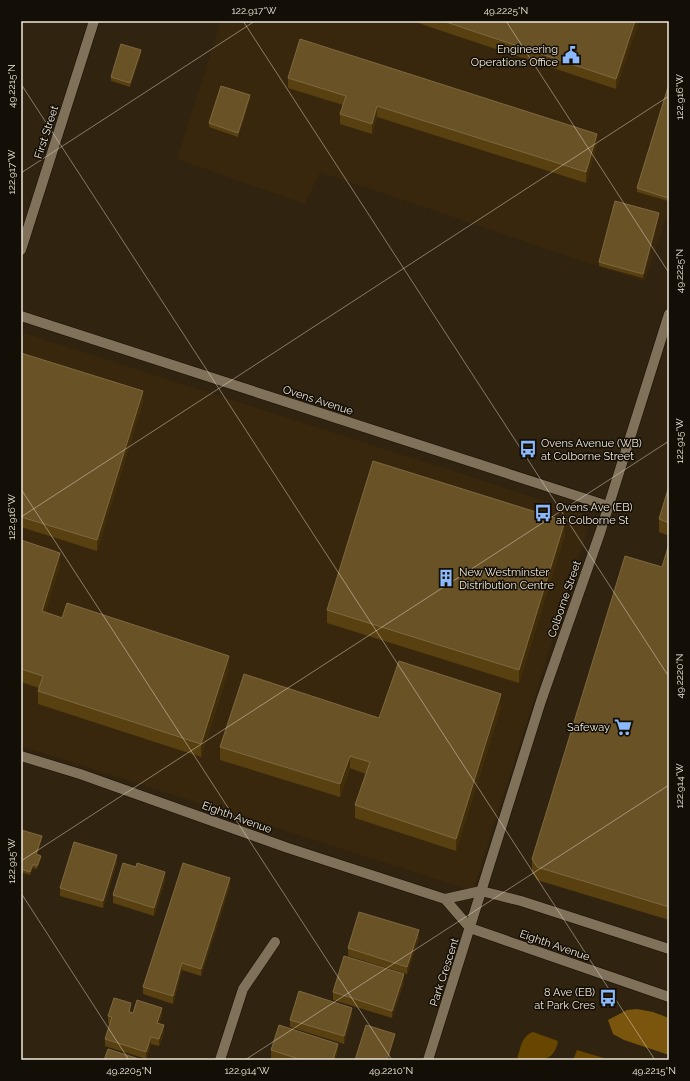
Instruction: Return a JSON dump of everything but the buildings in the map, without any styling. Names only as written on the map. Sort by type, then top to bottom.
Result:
[{"type":"street","name":"First Street","points":[[21,250],[94,21]]},
{"type":"street","name":"Colborne Street","points":[[481,891],[541,701],[608,506],[669,314]]},
{"type":"street","name":"Ovens Avenue","points":[[21,316],[608,506]]},
{"type":"street","name":"Eighth Avenue","points":[[21,756],[80,774],[288,848],[445,899],[470,928],[498,939],[669,997]]},
{"type":"street","points":[[445,899],[481,891],[521,902],[669,949]]},
{"type":"street","name":"Park Crescent","points":[[428,1060],[481,891]]},
{"type":"street","points":[[220,1060],[243,988],[275,942]]},
{"type":"shaded area","points":[[221,21],[669,21],[669,210],[645,282],[320,172],[305,204],[177,159]]},
{"type":"shaded area","points":[[21,332],[592,516],[473,891],[21,746]]},
{"type":"shaded area","points":[[637,1009],[653,1012],[669,1018],[669,1055],[624,1040],[613,1034],[608,1020],[627,1010]]},
{"type":"shaded area","points":[[533,1032],[558,1041],[556,1049],[548,1058],[543,1060],[517,1060],[523,1040]]},
{"type":"shaded area","points":[[577,1050],[610,1060],[573,1060]]},
{"type":"place","name":"Engineering Operations Office","points":[[571,55]]},
{"type":"place","name":"Ovens Avenue (WB) at Colborne Street","points":[[528,449]]},
{"type":"place","name":"Ovens Ave (EB) at Colborne St","points":[[543,513]]},
{"type":"place","name":"New Westminster Distribution Centre","points":[[446,578]]},
{"type":"place","name":"Safeway","points":[[623,727]]},
{"type":"place","name":"8 Ave (EB) at Park Cres","points":[[608,998]]}]
